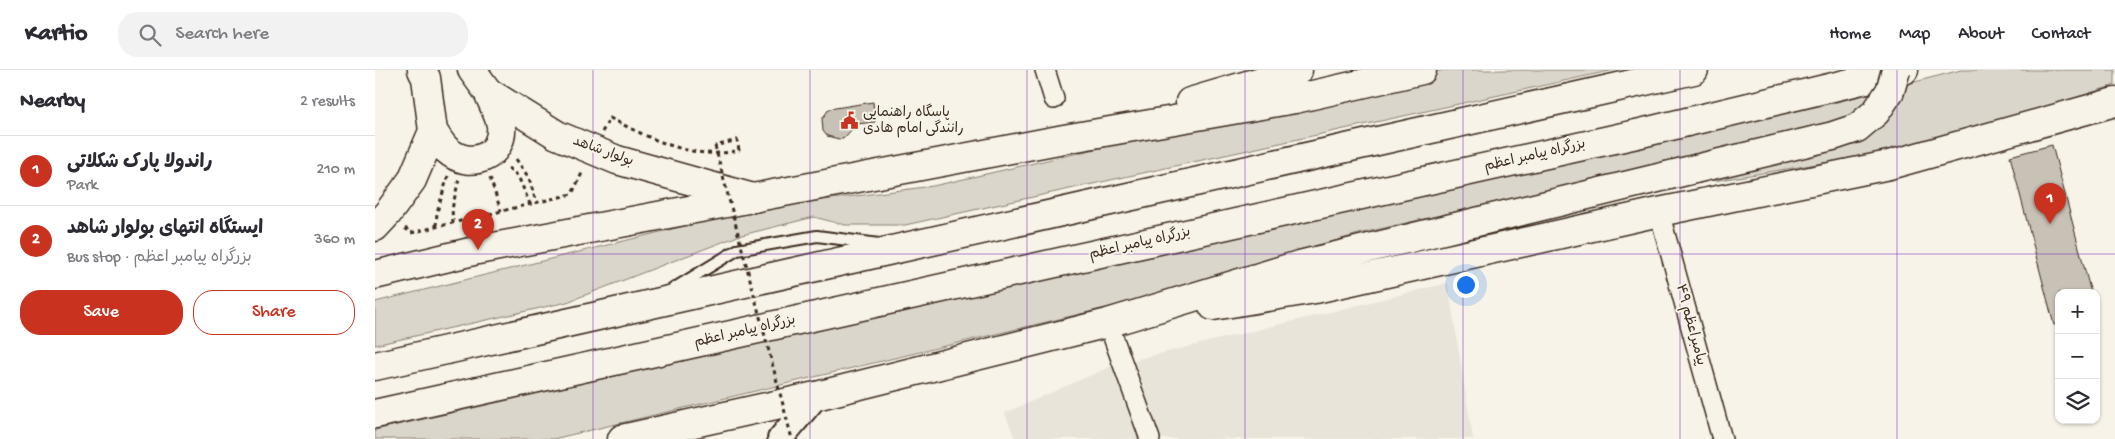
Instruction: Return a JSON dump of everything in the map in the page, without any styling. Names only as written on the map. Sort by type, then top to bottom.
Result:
[{"type":"main road","points":[[422,70],[426,78],[433,131],[445,149],[477,155],[501,125],[488,92]]},
{"type":"main road","name":"بولوار شاهد","points":[[472,70],[488,92],[557,135],[617,160],[753,198]]},
{"type":"main road","points":[[1064,139],[1297,70]]},
{"type":"main road","points":[[375,275],[479,250],[1064,139],[1295,99],[1422,70]]},
{"type":"main road","points":[[375,366],[1694,70]]},
{"type":"main road","points":[[622,439],[816,396],[1108,323],[1299,265],[1833,136],[1857,128],[1876,112],[1890,91],[1895,70]]},
{"type":"main road","name":"بزرگراه پیامبر اعظم","points":[[375,414],[1621,137],[1904,70]]},
{"type":"main road","points":[[1108,323],[1315,289],[1659,212],[1889,165],[2115,102]]},
{"type":"main road","points":[[381,220],[412,180],[433,131]]},
{"type":"street","points":[[1045,70],[1054,99]]},
{"type":"street","name":"پیامبراعظم ۴۹","points":[[1659,212],[1722,439]]},
{"type":"street","points":[[1108,323],[1150,439]]},
{"type":"street","points":[[781,439],[816,396]]},
{"type":"path","points":[[381,220],[411,233],[572,194],[592,150],[610,118],[641,134],[691,152],[725,154],[739,150],[737,140],[715,146],[792,439]]},
{"type":"path","points":[[436,226],[441,197],[477,155],[512,155],[521,164],[529,178],[536,202]]},
{"type":"path","points":[[477,155],[518,176],[530,204]]},
{"type":"path","points":[[477,155],[487,169],[501,211]]},
{"type":"path","points":[[453,223],[452,209],[477,155]]},
{"type":"shaded area","points":[[1444,70],[1614,70],[905,225],[845,225],[814,217],[738,236],[567,302],[375,345],[375,302],[754,209],[933,186]]},
{"type":"shaded area","points":[[1961,70],[2115,70],[2115,85],[1925,146],[1714,181],[1699,156],[1362,233],[1118,305],[553,439],[375,439],[375,430],[1837,102]]},
{"type":"shaded area","points":[[1448,283],[1473,439],[1015,439],[1005,413],[1114,365]]},
{"type":"building","points":[[873,102],[875,122],[857,124],[858,128],[852,129],[845,137],[839,139],[827,136],[823,131],[822,119],[829,109]]},
{"type":"building","points":[[2052,145],[2090,289],[2055,289],[2055,325],[2054,325],[2010,156]]},
{"type":"place","name":"پاسگاه راهنمایی رانندگی امام هادی","points":[[849,121]]},
{"type":"place","name":"راندولا پارک شکلاتی","points":[[2050,224]]},
{"type":"place","name":"ایستگاه انتهای بولوار شاهد","points":[[478,250]]}]
